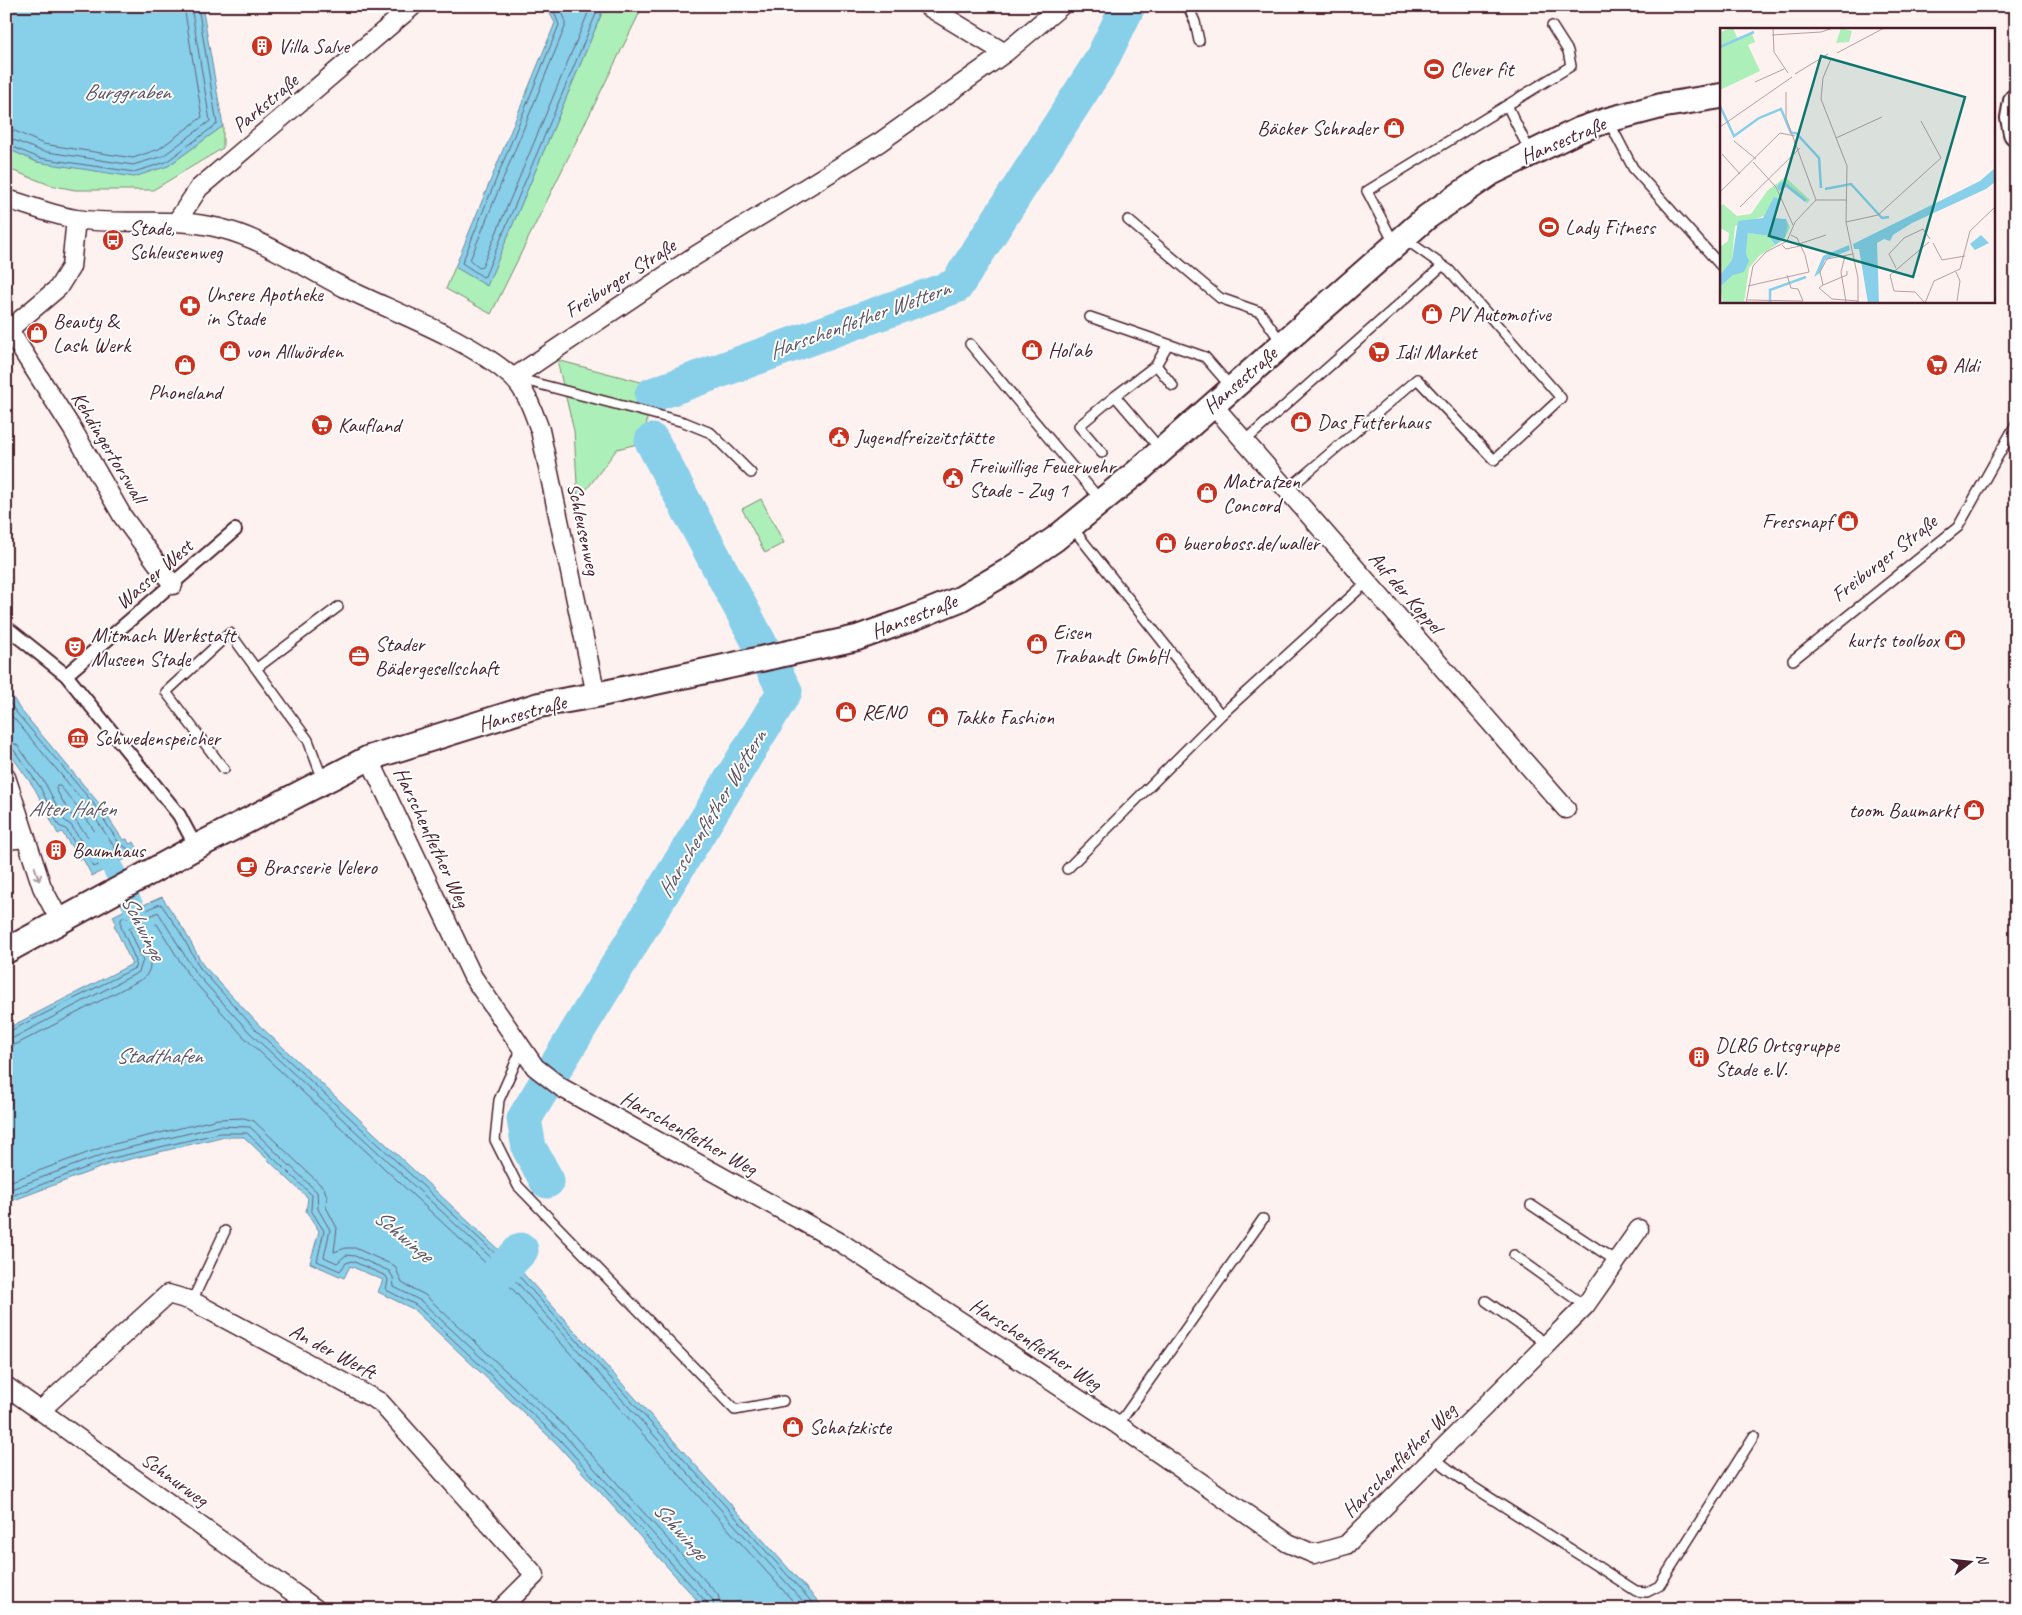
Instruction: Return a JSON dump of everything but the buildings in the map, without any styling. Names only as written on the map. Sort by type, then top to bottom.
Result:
[{"type":"main road","name":"Hansestraße","points":[[6,951],[196,847],[369,758],[539,705],[596,695],[857,638],[960,599],[1008,571],[1070,526],[1161,450],[1427,217],[1483,178],[1530,152],[1579,130],[1608,120],[1665,105],[1720,96]]},
{"type":"street","name":"Parkstraße","points":[[177,221],[199,188],[413,6]]},
{"type":"street","points":[[927,6],[1005,53]]},
{"type":"street","name":"Freiburger Straße","points":[[513,378],[690,259],[880,142],[1005,53],[1061,6]]},
{"type":"street","points":[[6,199],[76,219],[177,221],[220,228],[260,242],[343,287],[483,356],[513,378]]},
{"type":"street","points":[[8,331],[58,288],[71,267],[76,219]]},
{"type":"street","name":"Kehdingertorswall","points":[[8,331],[73,430],[124,517],[173,585]]},
{"type":"street","name":"Schleusenweg","points":[[513,378],[525,392],[540,430],[596,695]]},
{"type":"street","name":"Auf der Koppel","points":[[1212,404],[1566,810]]},
{"type":"street","name":"Wasser West","points":[[66,675],[235,530]]},
{"type":"street","points":[[6,628],[66,675],[179,815],[196,847]]},
{"type":"street","name":"Harschenflether Weg","points":[[369,758],[473,977],[535,1067],[562,1088],[843,1244],[1118,1425],[1288,1543],[1314,1554],[1346,1545],[1585,1306],[1639,1228]]},
{"type":"street","points":[[6,778],[42,887],[60,921]]},
{"type":"street","points":[[6,840],[26,838]]},
{"type":"street","name":"An der Werft","points":[[42,1410],[168,1294],[192,1301],[380,1402],[535,1575],[501,1609]]},
{"type":"street","name":"Schnurweg","points":[[6,1386],[42,1410],[316,1609]]},
{"type":"lane","points":[[1188,6],[1195,22],[1199,41]]},
{"type":"lane","points":[[1287,490],[1417,380],[1494,460],[1561,398],[1449,270],[1399,241],[1367,191],[1572,66],[1568,51],[1552,26]]},
{"type":"lane","points":[[1507,105],[1530,152]]},
{"type":"lane","points":[[1608,120],[1633,168],[1720,265]]},
{"type":"lane","points":[[1128,220],[1220,298],[1260,312],[1283,343]]},
{"type":"lane","points":[[1244,442],[1442,266]]},
{"type":"lane","points":[[1090,317],[1205,357],[1231,387]]},
{"type":"lane","points":[[970,344],[1101,501]]},
{"type":"lane","points":[[1102,453],[1078,426],[1156,365],[1168,344]]},
{"type":"lane","points":[[1156,365],[1173,386]]},
{"type":"lane","points":[[513,378],[684,422],[711,433],[751,473]]},
{"type":"lane","points":[[1115,396],[1161,450]]},
{"type":"lane","name":"Freiburger Straße","points":[[1793,660],[1958,527],[2016,424]]},
{"type":"lane","points":[[1070,526],[1221,716]]},
{"type":"lane","points":[[1067,870],[1221,716],[1367,582]]},
{"type":"lane","points":[[257,668],[338,607]]},
{"type":"lane","points":[[224,769],[166,692],[230,633],[308,740],[324,780]]},
{"type":"lane","points":[[522,1048],[499,1100],[495,1140],[518,1186],[735,1410],[783,1401]]},
{"type":"lane","points":[[1531,1206],[1616,1261]]},
{"type":"lane","points":[[1118,1425],[1263,1219]]},
{"type":"lane","points":[[192,1301],[225,1231]]},
{"type":"lane","points":[[1514,1255],[1585,1306]]},
{"type":"lane","points":[[1486,1301],[1547,1344]]},
{"type":"lane","points":[[1433,1457],[1464,1481],[1636,1591],[1648,1592],[1659,1586],[1754,1436]]},
{"type":"green space","points":[[602,6],[643,6],[491,314],[446,289],[455,267],[487,285],[601,15]]},
{"type":"green space","points":[[223,126],[223,148],[153,190],[75,190],[50,185],[6,168],[6,148],[37,162],[168,166]]},
{"type":"green space","points":[[557,360],[660,387],[648,390],[646,442],[617,449],[578,501],[574,431]]},
{"type":"green space","points":[[761,499],[784,543],[765,553],[742,509]]},
{"type":"water","name":"Burggraben","points":[[6,6],[202,6],[223,126],[168,166],[134,177],[37,162],[6,148]]},
{"type":"water","points":[[546,6],[602,6],[601,15],[487,286],[455,267],[555,23]]},
{"type":"water","name":"Alter Hafen","points":[[6,685],[19,708],[97,801],[123,840],[127,839],[129,844],[134,842],[139,852],[92,876],[83,859],[80,860],[62,832],[58,834],[35,789],[6,748]]},
{"type":"water","name":"Stadthafen","points":[[162,897],[184,930],[203,965],[259,1025],[520,1270],[825,1609],[705,1609],[557,1444],[413,1309],[378,1292],[383,1280],[350,1266],[344,1278],[310,1263],[319,1231],[306,1211],[308,1198],[244,1137],[221,1137],[110,1164],[6,1203],[6,1029],[132,964],[114,925],[116,923],[113,916],[127,909],[131,916],[142,909],[141,906]]},
{"type":"waterway","name":"Harschenflether Wettern","points":[[652,395],[956,286],[1101,61],[1128,6]]},
{"type":"waterway","name":"Harschenflether Wettern","points":[[547,1181],[529,1148],[524,1119],[785,691],[652,441]]},
{"type":"waterway","name":"Schwinge","points":[[98,841],[150,937]]},
{"type":"waterway","name":"Harschenflether Wettern","points":[[477,1296],[521,1250]]},
{"type":"place","name":"Villa Salve","points":[[262,46]]},
{"type":"place","name":"Clever fit","points":[[1434,69]]},
{"type":"place","name":"Bäcker Schrader","points":[[1394,128]]},
{"type":"place","name":"Lady Fitness","points":[[1549,227]]},
{"type":"place","name":"Stade, Schleusenweg","points":[[113,240]]},
{"type":"place","name":"Unsere Apotheke in Stade","points":[[190,306]]},
{"type":"place","name":"PV Automotive","points":[[1432,314]]},
{"type":"place","name":"Beauty & Lash Werk","points":[[37,333]]},
{"type":"place","name":"Hol'ab","points":[[1032,350]]},
{"type":"place","name":"von Allwörden","points":[[230,351]]},
{"type":"place","name":"Idil Market","points":[[1379,352]]},
{"type":"place","name":"Phoneland","points":[[185,365]]},
{"type":"place","name":"Aldi","points":[[1937,365]]},
{"type":"place","name":"Das Futterhaus","points":[[1301,422]]},
{"type":"place","name":"Kaufland","points":[[322,425]]},
{"type":"place","name":"Jugendfreizeitstätte","points":[[839,437]]},
{"type":"place","name":"Freiwillige Feuerwehr Stade - Zug 1","points":[[953,478]]},
{"type":"place","name":"Matratzen Concord","points":[[1207,493]]},
{"type":"place","name":"Fressnapf","points":[[1848,521]]},
{"type":"place","name":"bueroboss.de/waller","points":[[1166,543]]},
{"type":"place","name":"kurts toolbox","points":[[1955,640]]},
{"type":"place","name":"Eisen Trabandt GmbH","points":[[1037,644]]},
{"type":"place","name":"Mitmach Werkstatt Museen Stade","points":[[75,647]]},
{"type":"place","name":"Stader Bädergesellschaft","points":[[359,656]]},
{"type":"place","name":"RENO","points":[[846,712]]},
{"type":"place","name":"Takko Fashion","points":[[938,717]]},
{"type":"place","name":"Schwedenspeicher","points":[[78,738]]},
{"type":"place","name":"toom Baumarkt","points":[[1974,810]]},
{"type":"place","name":"Baumhaus","points":[[56,850]]},
{"type":"place","name":"Brasserie Velero","points":[[247,867]]},
{"type":"place","name":"DLRG Ortsgruppe Stade e.V.","points":[[1699,1057]]},
{"type":"place","name":"Schatzkiste","points":[[793,1427]]}]
